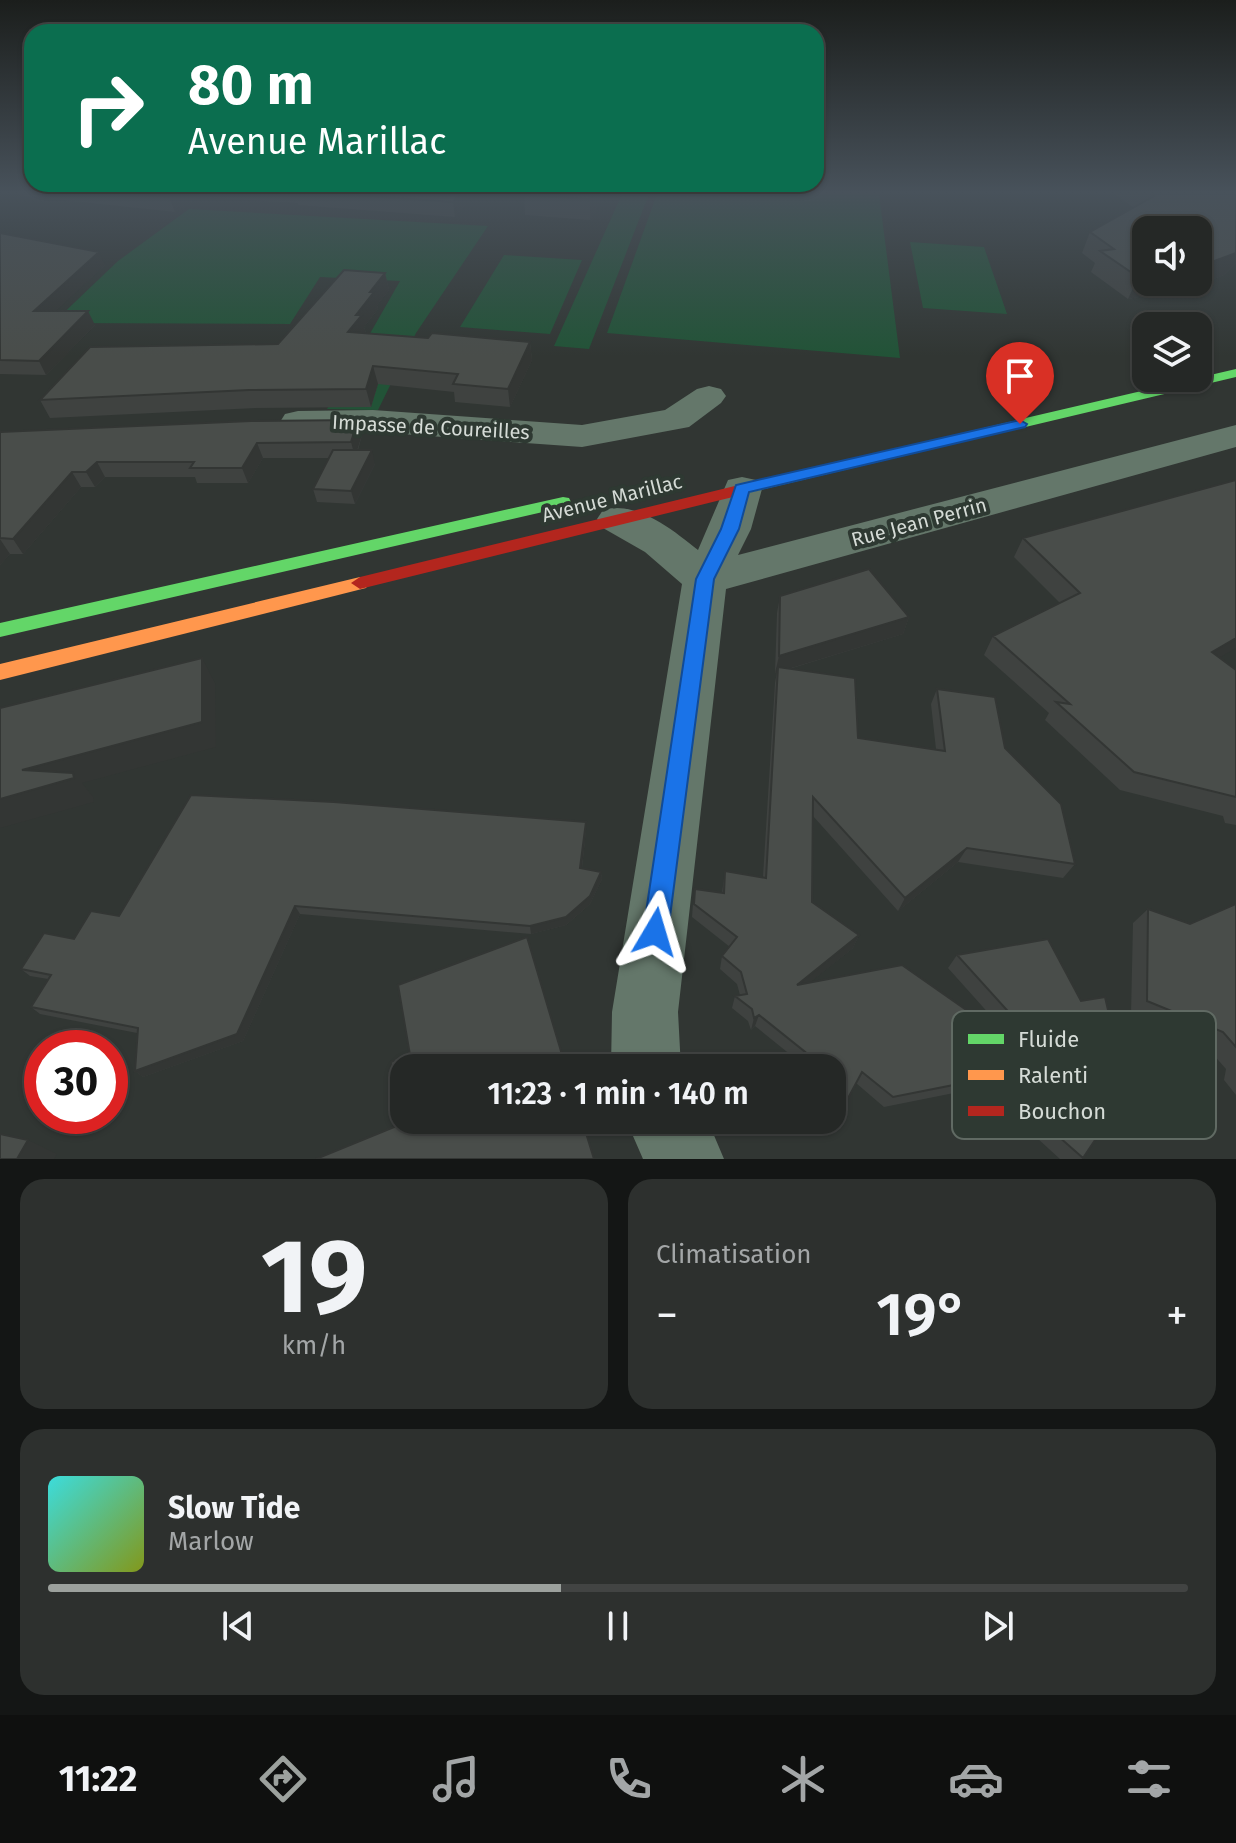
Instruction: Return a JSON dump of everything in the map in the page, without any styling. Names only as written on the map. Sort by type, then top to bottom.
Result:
[{"type":"street","name":"Avenue Marillac","points":[[0,672],[617,519],[1236,373]]},
{"type":"street","name":"Impasse de Coureilles","points":[[270,422],[373,421],[582,436],[676,419],[709,396]]},
{"type":"street","name":"Rue Jean Perrin","points":[[705,579],[1236,436]]},
{"type":"street","points":[[644,1054],[645,1012],[705,579],[730,529],[742,489]]},
{"type":"street","name":"Avenue Marillac","points":[[0,630],[577,499]]},
{"type":"street","points":[[617,519],[660,542],[705,579]]},
{"type":"street","points":[[669,1134],[687,1159]]},
{"type":"green space","points":[[136,248],[473,248],[416,333],[378,410],[327,409],[400,281],[320,277],[290,324],[53,323]]},
{"type":"green space","points":[[598,248],[628,248],[589,349],[554,346]]},
{"type":"green space","points":[[638,248],[886,248],[900,358],[607,333]]},
{"type":"green space","points":[[911,248],[984,248],[1007,314],[923,308]]},
{"type":"green space","points":[[504,255],[582,260],[550,334],[460,327]]},
{"type":"building","points":[[0,248],[79,248],[99,252],[34,311],[88,311],[39,361],[0,360]]},
{"type":"building","points":[[1132,248],[1132,273],[1100,251]]},
{"type":"building","points":[[1212,248],[1236,248],[1236,253],[1212,262]]},
{"type":"building","points":[[344,270],[385,273],[356,315],[362,315],[348,332],[428,338],[432,333],[530,342],[508,389],[453,384],[458,374],[373,366],[366,389],[249,390],[40,400],[90,347],[278,344]]},
{"type":"building","points":[[358,420],[351,442],[257,443],[242,468],[190,468],[194,462],[97,462],[86,472],[72,472],[13,539],[0,538],[0,432],[251,421]]},
{"type":"building","points":[[333,450],[372,450],[351,491],[313,489]]},
{"type":"building","points":[[1236,480],[1236,638],[1212,652],[1236,670],[1236,797],[1134,772],[1056,702],[1070,704],[993,636],[1080,593],[1023,538]]},
{"type":"building","points":[[869,569],[909,617],[779,656],[780,596]]},
{"type":"building","points":[[202,658],[202,722],[22,770],[73,773],[74,778],[0,799],[0,708]]},
{"type":"building","points":[[778,667],[855,678],[858,738],[945,751],[937,689],[995,697],[1005,748],[1061,804],[1075,864],[967,848],[905,898],[813,797],[812,902],[859,935],[797,985],[902,965],[968,1011],[952,1011],[952,1085],[893,1097],[862,1072],[846,1102],[846,1054],[808,1054],[759,1015],[754,1018],[752,1009],[735,996],[747,994],[741,972],[722,956],[737,937],[694,904],[695,889],[724,893],[725,871],[766,878]]},
{"type":"building","points":[[191,795],[334,802],[586,822],[580,868],[601,872],[590,896],[566,917],[530,926],[295,906],[237,1034],[135,1071],[138,1028],[31,1007],[51,975],[21,969],[44,933],[74,939],[91,911],[119,916]]},
{"type":"building","points":[[1236,904],[1236,1047],[1223,1032],[1216,1029],[1216,1011],[1172,1011],[1147,1001],[1148,909],[1190,924]]},
{"type":"building","points":[[527,937],[562,1054],[410,1054],[398,985]]},
{"type":"building","points":[[1048,939],[1081,1001],[1105,997],[1108,1011],[1008,1011],[957,955]]},
{"type":"building","points":[[390,1129],[390,1134],[586,1134],[594,1159],[316,1159]]},
{"type":"building","points":[[0,1134],[28,1140],[17,1159],[0,1159]]},
{"type":"building","points":[[1061,1139],[1096,1139],[1083,1158]]},
{"type":"traffic: fast","points":[[739,490],[1236,373]]},
{"type":"traffic: fast","points":[[0,630],[563,502]]},
{"type":"traffic: slow","points":[[0,672],[360,583]]},
{"type":"traffic: jam","points":[[360,583],[739,490]]},
{"type":"route","points":[[655,932],[705,579],[730,529],[742,489],[1020,424]]}]
